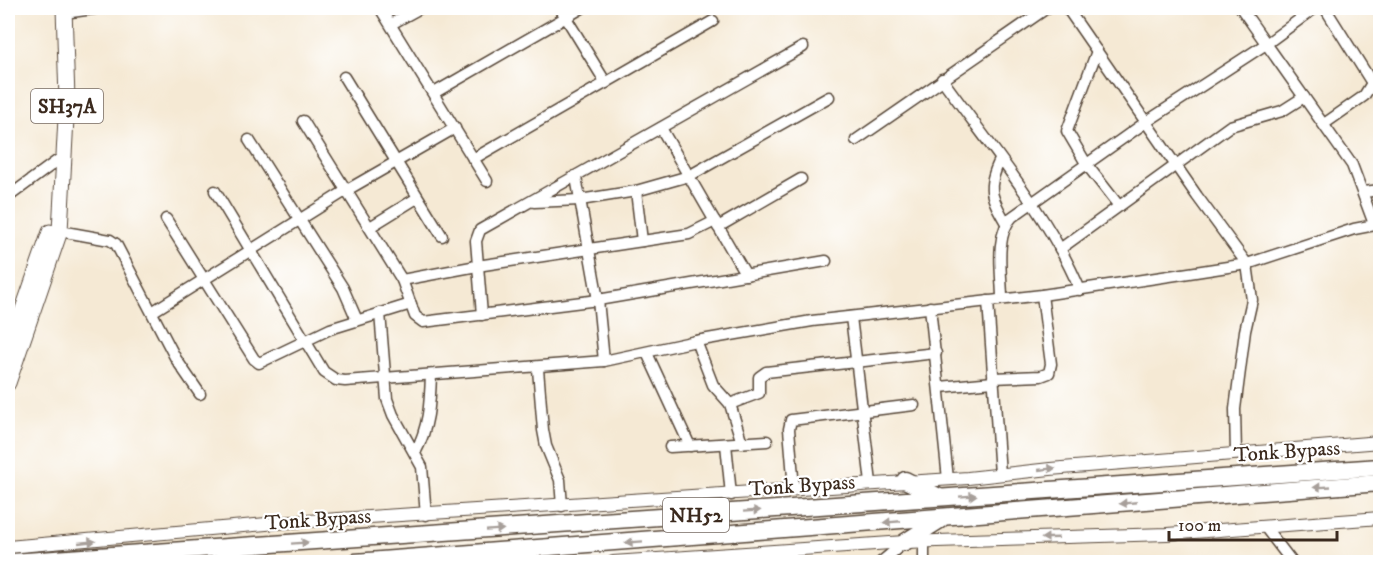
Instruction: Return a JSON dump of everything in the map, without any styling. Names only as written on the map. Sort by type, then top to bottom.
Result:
[{"type":"highway","name":"Tonk Bypass","points":[[12,562],[1380,467]]},
{"type":"highway","points":[[905,480],[941,498]]},
{"type":"highway","name":"NH52","points":[[356,562],[1380,483]]},
{"type":"highway","points":[[905,542],[943,518]]},
{"type":"main road","name":"SH37A","points":[[8,383],[61,204],[67,99],[64,10]]},
{"type":"main road","name":"SH37A","points":[[8,352],[55,230]]},
{"type":"street","points":[[64,10],[100,8]]},
{"type":"street","points":[[380,8],[487,181]]},
{"type":"street","points":[[391,24],[420,8]]},
{"type":"street","points":[[434,93],[563,12],[582,8]]},
{"type":"street","points":[[856,140],[1047,8]]},
{"type":"street","points":[[1067,8],[1176,166],[1248,264],[1252,300],[1245,331],[1236,409],[1236,454]]},
{"type":"street","points":[[215,191],[306,338],[324,372],[336,380],[537,369],[604,362],[696,341],[851,316],[1042,295],[1248,264],[1377,224],[1352,165],[1241,8]]},
{"type":"street","points":[[1002,299],[1002,237],[1006,223],[1146,122],[1266,44],[1315,8]]},
{"type":"street","points":[[1323,124],[1364,96],[1372,83],[1325,8]]},
{"type":"street","points":[[563,12],[606,83]]},
{"type":"street","points":[[473,159],[713,21]]},
{"type":"street","points":[[482,315],[476,241],[480,230],[803,47]]},
{"type":"street","points":[[1097,51],[1067,131],[1086,165],[1119,206]]},
{"type":"street","points":[[344,77],[442,236]]},
{"type":"street","points":[[942,79],[1031,204],[1060,249],[1080,290]]},
{"type":"street","points":[[533,201],[580,200],[636,190],[689,176],[828,97]]},
{"type":"street","points":[[1060,249],[1230,126],[1277,113],[1304,97]]},
{"type":"street","points":[[303,121],[402,280],[418,320],[423,322],[598,300],[826,261]]},
{"type":"street","points":[[152,312],[253,251],[347,190],[455,128]]},
{"type":"street","points":[[661,128],[746,274]]},
{"type":"street","points":[[249,140],[343,288],[357,320]]},
{"type":"street","points":[[8,197],[65,155]]},
{"type":"street","points":[[1000,160],[991,182],[991,193],[1006,223]]},
{"type":"street","points":[[576,177],[598,300],[604,362]]},
{"type":"street","points":[[402,280],[477,266],[689,234],[717,224],[801,179]]},
{"type":"street","points":[[1364,192],[1380,189]]},
{"type":"street","points":[[636,190],[642,241]]},
{"type":"street","points":[[369,226],[417,198]]},
{"type":"street","points":[[166,219],[254,359],[259,363],[306,338],[411,304]]},
{"type":"street","points":[[55,230],[110,240],[116,244],[176,358],[200,394]]},
{"type":"street","points":[[940,387],[1041,376],[1048,373],[1051,364],[1042,295]]},
{"type":"street","points":[[988,301],[1000,474]]},
{"type":"street","points":[[930,307],[948,479]]},
{"type":"street","points":[[380,313],[384,378],[393,415],[422,467],[426,514]]},
{"type":"street","points":[[851,316],[871,483]]},
{"type":"street","points":[[696,341],[713,385],[730,404],[741,443]]},
{"type":"street","points":[[647,352],[690,446]]},
{"type":"street","points":[[730,404],[759,393],[759,377],[766,372],[936,353]]},
{"type":"street","points":[[537,369],[543,430],[546,446],[560,480],[562,506]]},
{"type":"street","points":[[415,453],[426,433],[431,375]]},
{"type":"street","points":[[794,489],[789,429],[791,420],[914,405]]},
{"type":"street","points":[[670,447],[767,441]]},
{"type":"street","points":[[8,547],[57,545],[277,524],[730,495],[905,480],[948,479],[1380,442]]},
{"type":"street","points":[[726,444],[730,495]]},
{"type":"street","points":[[613,562],[905,542],[1167,534],[1380,518]]},
{"type":"street","points":[[1265,527],[1292,562]]},
{"type":"street","points":[[880,562],[905,542]]},
{"type":"street","points":[[924,542],[924,562]]},
{"type":"waterway","points":[[1378,8],[1380,12]]}]
